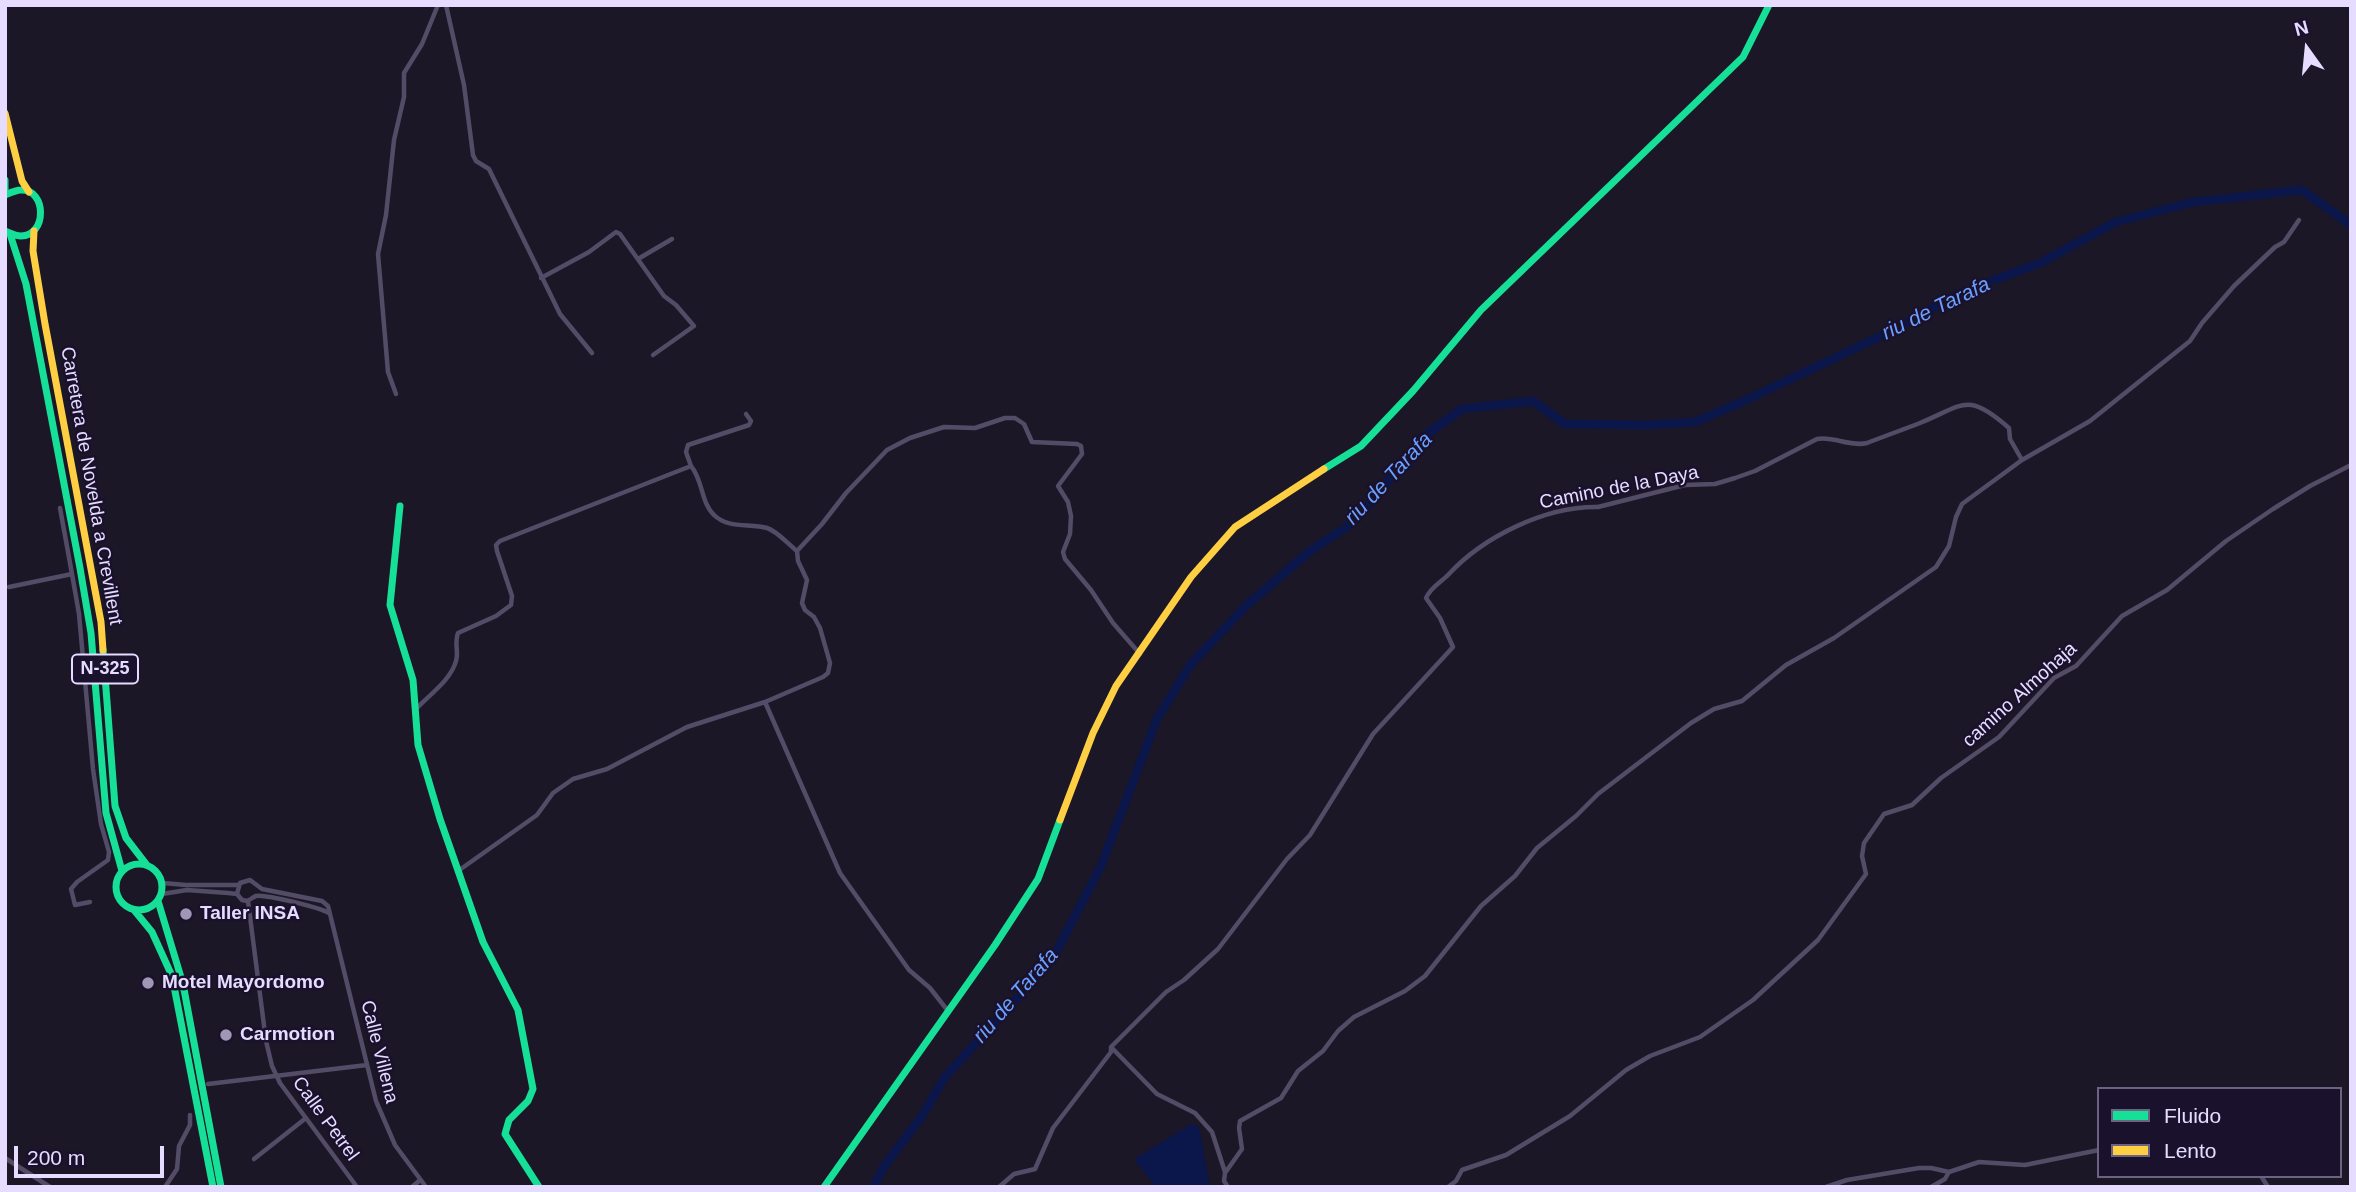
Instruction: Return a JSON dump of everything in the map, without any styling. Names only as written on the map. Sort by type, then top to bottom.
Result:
[{"type":"main road","points":[[824,1187],[1038,879],[1093,733],[1116,685],[1191,577],[1235,527],[1298,484],[1361,446],[1413,391],[1481,310],[1744,57],[1769,5]]},
{"type":"main road","name":"N-325","points":[[5,113],[22,181],[42,207],[41,222],[34,231],[25,235],[8,232]]},
{"type":"main road","points":[[5,180],[5,189]]},
{"type":"main road","points":[[5,195],[16,190],[29,192]]},
{"type":"main road","name":"Carretera de Novelda a Crevillent","points":[[34,231],[33,251],[43,312],[101,622],[115,806],[122,833],[145,864]]},
{"type":"main road","name":"Carretera de Novelda a Crevillent","points":[[8,232],[26,284],[80,568],[91,633],[106,813],[121,871]]},
{"type":"main road","points":[[400,506],[396,570],[391,582],[390,604],[413,680],[418,745],[440,819],[483,942],[518,1010],[534,1089],[532,1098],[508,1121],[505,1134],[539,1187]]},
{"type":"main road","points":[[121,871],[132,864],[145,864]]},
{"type":"main road","name":"N-325","points":[[145,864],[160,874],[163,883]]},
{"type":"main road","name":"N-325","points":[[121,871],[116,885],[118,897],[144,919],[160,945],[172,976],[213,1187]]},
{"type":"main road","points":[[163,883],[160,898],[183,984],[221,1187]]},
{"type":"main road","points":[[134,910],[148,909],[160,898]]},
{"type":"street","points":[[396,394],[388,372],[378,254],[386,215],[394,140],[404,97],[404,73],[422,44],[439,5]]},
{"type":"street","points":[[446,5],[464,85],[473,155],[476,161],[489,169],[560,314],[592,353]]},
{"type":"street","points":[[1225,1173],[1242,1149],[1240,1121],[1281,1097],[1298,1071],[1323,1051],[1338,1031],[1354,1017],[1405,991],[1426,976],[1467,922],[1515,876],[1536,848],[1598,794],[1691,723],[1714,709],[1742,701],[1786,665],[1834,638],[1936,567],[1949,546],[1962,504],[2022,460],[2090,421],[2190,341],[2234,286],[2274,247],[2284,242],[2299,220]]},
{"type":"street","points":[[541,278],[589,252],[616,232],[620,234],[664,296],[676,305],[694,326],[653,355]]},
{"type":"street","points":[[638,259],[672,239]]},
{"type":"street","name":"Camino de la Daya","points":[[999,1187],[1014,1174],[1035,1169],[1053,1128],[1111,1052],[1111,1047],[1166,992],[1184,980],[1219,948],[1287,859],[1310,835],[1373,734],[1453,647],[1440,618],[1426,598],[1428,592],[1457,564],[1496,535],[1536,519],[1583,507],[1598,507],[1685,485],[1715,484],[1755,471],[1817,439],[1827,437],[1858,445],[1867,443],[1922,422],[1952,406],[1963,404],[1989,411],[2009,428],[2010,439],[2022,460]]},
{"type":"street","points":[[458,871],[537,816],[553,793],[573,779],[607,769],[687,727],[765,702],[823,677],[830,668],[820,628],[802,603],[807,580],[798,561],[797,551],[769,528],[717,519],[711,513],[686,452],[688,444],[749,425],[751,421],[746,414]]},
{"type":"street","points":[[797,551],[887,450],[910,438],[944,427],[975,428],[1005,418],[1015,418],[1024,424],[1032,442],[1077,444],[1083,449],[1058,486],[1068,502],[1071,516],[1070,534],[1063,552],[1065,559],[1091,590],[1113,624],[1140,654]]},
{"type":"street","name":"camino Almohaja","points":[[1448,1187],[1456,1181],[1462,1170],[1506,1155],[1570,1116],[1626,1070],[1650,1056],[1700,1037],[1752,1000],[1818,940],[1866,874],[1862,856],[1864,843],[1884,814],[1912,805],[1941,778],[1999,737],[2054,678],[2076,666],[2122,616],[2167,590],[2226,541],[2273,509],[2309,486],[2351,465]]},
{"type":"street","points":[[415,709],[453,669],[457,656],[458,633],[496,616],[511,605],[512,596],[496,551],[496,545],[500,541],[691,466]]},
{"type":"street","points":[[60,508],[79,614],[93,769],[101,824],[109,852],[108,860],[77,882],[71,890],[75,905],[90,902]]},
{"type":"street","points":[[9,587],[72,574]]},
{"type":"street","points":[[765,702],[840,873],[909,970],[930,988],[948,1011]]},
{"type":"street","points":[[163,883],[239,884],[250,880],[257,887],[322,901],[331,914]]},
{"type":"street","points":[[237,894],[239,884]]},
{"type":"street","points":[[256,896],[257,887]]},
{"type":"street","points":[[160,898],[187,890],[237,894],[242,900],[248,901],[256,896],[322,908],[331,914]]},
{"type":"street","name":"Calle Petrel","points":[[248,901],[266,1041],[276,1076],[357,1187]]},
{"type":"street","name":"Calle Villena","points":[[331,914],[384,1124],[395,1145],[426,1187]]},
{"type":"street","points":[[1111,1047],[1157,1094],[1195,1113],[1212,1132],[1225,1173],[1224,1181],[1228,1187]]},
{"type":"street","points":[[208,1084],[368,1065]]},
{"type":"street","points":[[165,1187],[177,1169],[179,1146],[190,1125],[190,1115]]},
{"type":"street","points":[[254,1160],[306,1118]]},
{"type":"street","points":[[1826,1187],[1847,1180],[1925,1167],[1949,1172],[1970,1163],[2025,1165],[2097,1150]]},
{"type":"street","points":[[5,1158],[50,1187]]},
{"type":"street","points":[[1931,1187],[1945,1179],[1949,1172]]},
{"type":"street","points":[[412,1187],[420,1180]]},
{"type":"shaded area","points":[[1191,1124],[1199,1127],[1210,1187],[1156,1187],[1136,1162],[1136,1158]]},
{"type":"waterway","name":"riu de Tarafa","points":[[874,1187],[883,1168],[922,1116],[945,1077],[1052,960],[1101,866],[1157,719],[1191,664],[1247,605],[1310,551],[1348,526],[1374,499],[1423,437],[1462,409],[1533,401],[1565,424],[1646,425],[1695,422],[1879,337],[1965,291],[2040,263],[2116,222],[2193,202],[2302,190],[2351,225]]},
{"type":"traffic: fast","points":[[1324,469],[1361,446],[1413,391],[1481,310],[1743,57],[1769,5]]},
{"type":"traffic: fast","points":[[5,180],[5,189]]},
{"type":"traffic: fast","points":[[5,195],[19,190],[30,192],[36,197],[40,213],[36,229],[30,234],[19,236],[5,231]]},
{"type":"traffic: fast","points":[[10,234],[26,284],[80,568],[91,633],[106,813],[122,871]]},
{"type":"traffic: fast","points":[[400,506],[390,605],[413,680],[418,745],[440,819],[483,942],[518,1010],[533,1089],[528,1101],[509,1120],[505,1134],[539,1187]]},
{"type":"traffic: fast","points":[[103,650],[115,806],[126,838],[146,864]]},
{"type":"traffic: fast","points":[[824,1187],[995,945],[1038,879],[1060,820]]},
{"type":"traffic: fast","points":[[139,864],[156,870],[162,887],[156,904],[139,910],[122,904],[116,887],[122,870],[139,864]]},
{"type":"traffic: fast","points":[[158,901],[183,984],[221,1187]]},
{"type":"traffic: fast","points":[[134,910],[152,932],[172,976],[213,1187]]},
{"type":"traffic: slow","points":[[5,113],[22,181],[29,192]]},
{"type":"traffic: slow","points":[[34,231],[33,251],[45,324],[101,622],[103,650]]},
{"type":"traffic: slow","points":[[1060,820],[1093,733],[1116,686],[1191,577],[1235,527],[1324,469]]},
{"type":"place","name":"Taller INSA","points":[[186,914]]},
{"type":"place","name":"Motel Mayordomo","points":[[148,983]]},
{"type":"place","name":"Carmotion","points":[[226,1035]]}]
